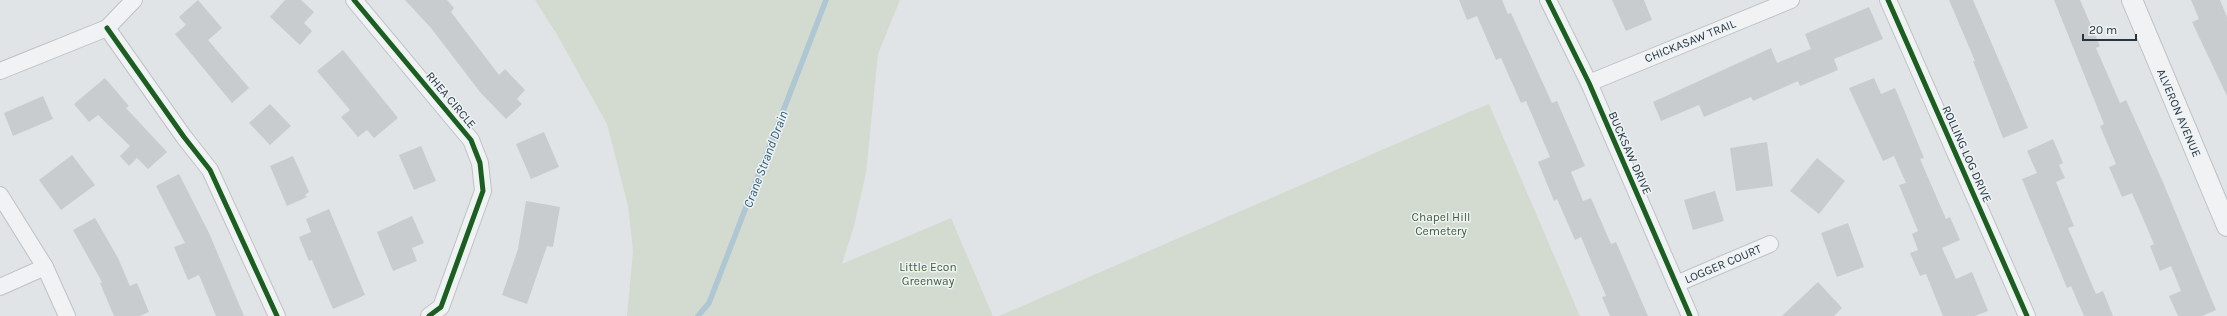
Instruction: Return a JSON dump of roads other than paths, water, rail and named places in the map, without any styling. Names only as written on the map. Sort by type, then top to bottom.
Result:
[{"type":"street","points":[[0,71],[107,28],[134,0]]},
{"type":"street","name":"RHEA CIRCLE","points":[[354,0],[471,140],[480,163],[483,191],[441,307],[429,316]]},
{"type":"street","name":"BUCKSAW DRIVE","points":[[1548,0],[1588,83],[1690,316]]},
{"type":"street","name":"CHICKASAW TRAIL","points":[[1588,83],[1791,0]]},
{"type":"street","name":"ROLLING LOG DRIVE","points":[[1888,0],[2027,316]]},
{"type":"street","name":"ALVERON AVENUE","points":[[2132,0],[2227,226]]},
{"type":"street","points":[[107,28],[184,137],[210,170],[277,316]]},
{"type":"street","points":[[0,194],[45,267],[67,316]]},
{"type":"street","name":"LOGGER COURT","points":[[1676,284],[1770,244]]},
{"type":"street","points":[[0,287],[45,267]]},
{"type":"waterway","name":"Crane Strand Drain","points":[[698,316],[709,303],[826,0]]},
{"type":"park label","name":"Chapel Hill Cemetery","points":[[1441,224]]},
{"type":"park label","name":"Little Econ Greenway","points":[[928,274]]}]
